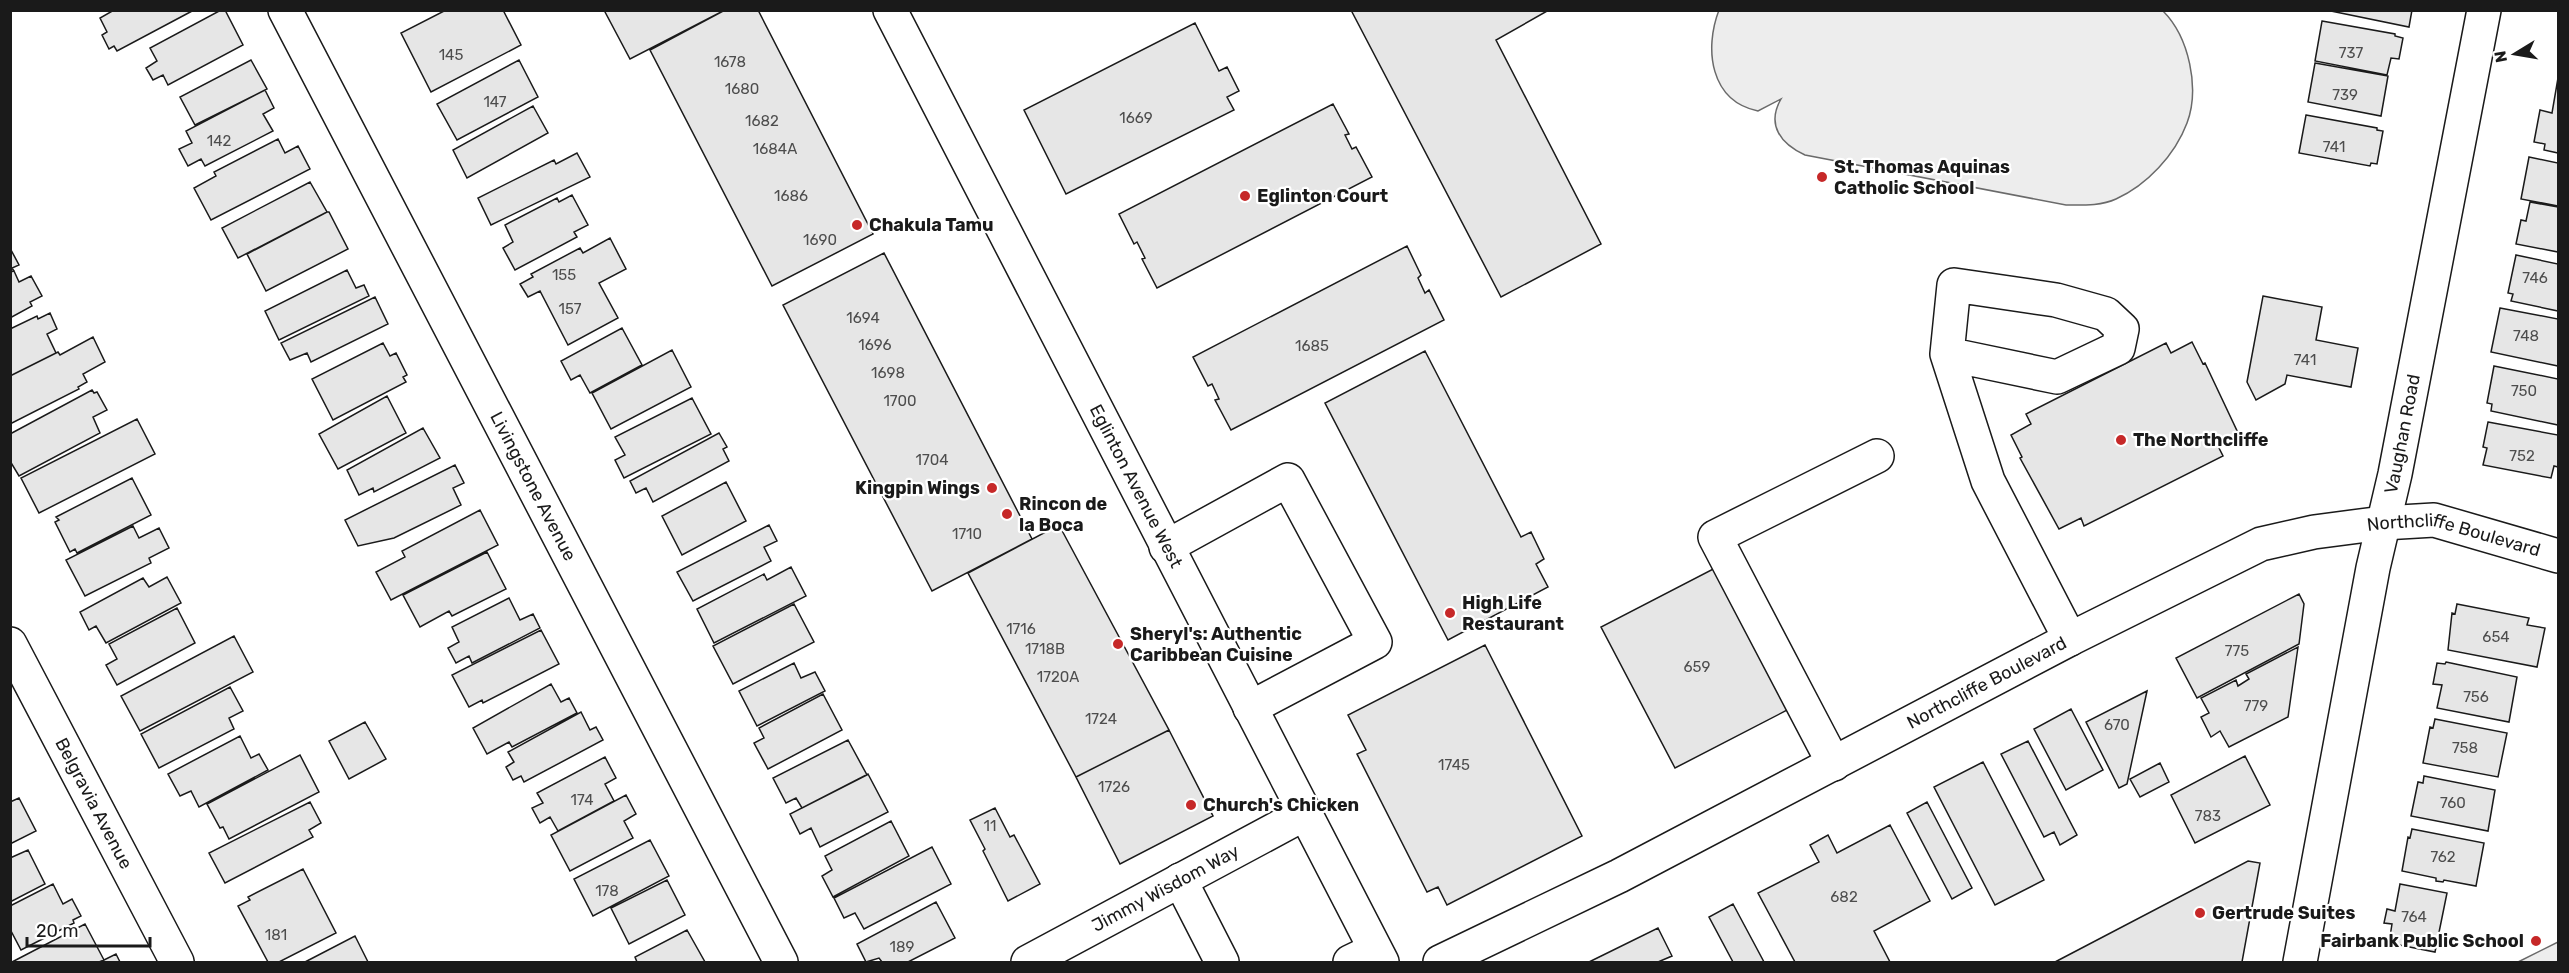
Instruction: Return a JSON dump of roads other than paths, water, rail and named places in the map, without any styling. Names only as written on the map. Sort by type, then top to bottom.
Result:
[{"type":"street","name":"Livingstone Avenue","points":[[285,10],[781,963]]},
{"type":"street","name":"Eglinton Avenue West","points":[[890,10],[1304,814],[1369,958]]},
{"type":"street","name":"Vaughan Road","points":[[2300,963],[2383,523],[2484,10]]},
{"type":"street","points":[[1947,354],[2057,377],[2118,348],[2122,329],[2106,314],[2056,300],[1954,285],[1947,354],[1988,481],[2070,639]]},
{"type":"street","points":[[1834,764],[1715,537],[1877,456]]},
{"type":"street","points":[[1166,547],[1288,480],[1375,642],[1250,708]]},
{"type":"street","name":"Northcliffe Boulevard","points":[[1440,963],[1619,876],[2070,639],[2261,544],[2314,532],[2383,523],[2434,520],[2559,556]]},
{"type":"street","name":"Belgravia Avenue","points":[[10,644],[177,963]]},
{"type":"street","name":"Jimmy Wisdom Way","points":[[1028,963],[1304,814]]},
{"type":"street","points":[[1180,880],[1222,963]]},
{"type":"place","name":"St. Thomas Aquinas Catholic School","points":[[1822,177]]},
{"type":"place","name":"Eglinton Court","points":[[1245,196]]},
{"type":"place","name":"Chakula Tamu","points":[[857,225]]},
{"type":"place","name":"The Northcliffe","points":[[2121,440]]},
{"type":"place","name":"Kingpin Wings","points":[[992,488]]},
{"type":"place","name":"Rincon de la Boca","points":[[1007,514]]},
{"type":"place","name":"High Life Restaurant","points":[[1450,613]]},
{"type":"place","name":"Sheryl's: Authentic Caribbean Cuisine","points":[[1118,644]]},
{"type":"place","name":"Church's Chicken","points":[[1191,805]]},
{"type":"place","name":"Gertrude Suites","points":[[2200,913]]},
{"type":"place","name":"Fairbank Public School","points":[[2536,941]]}]
